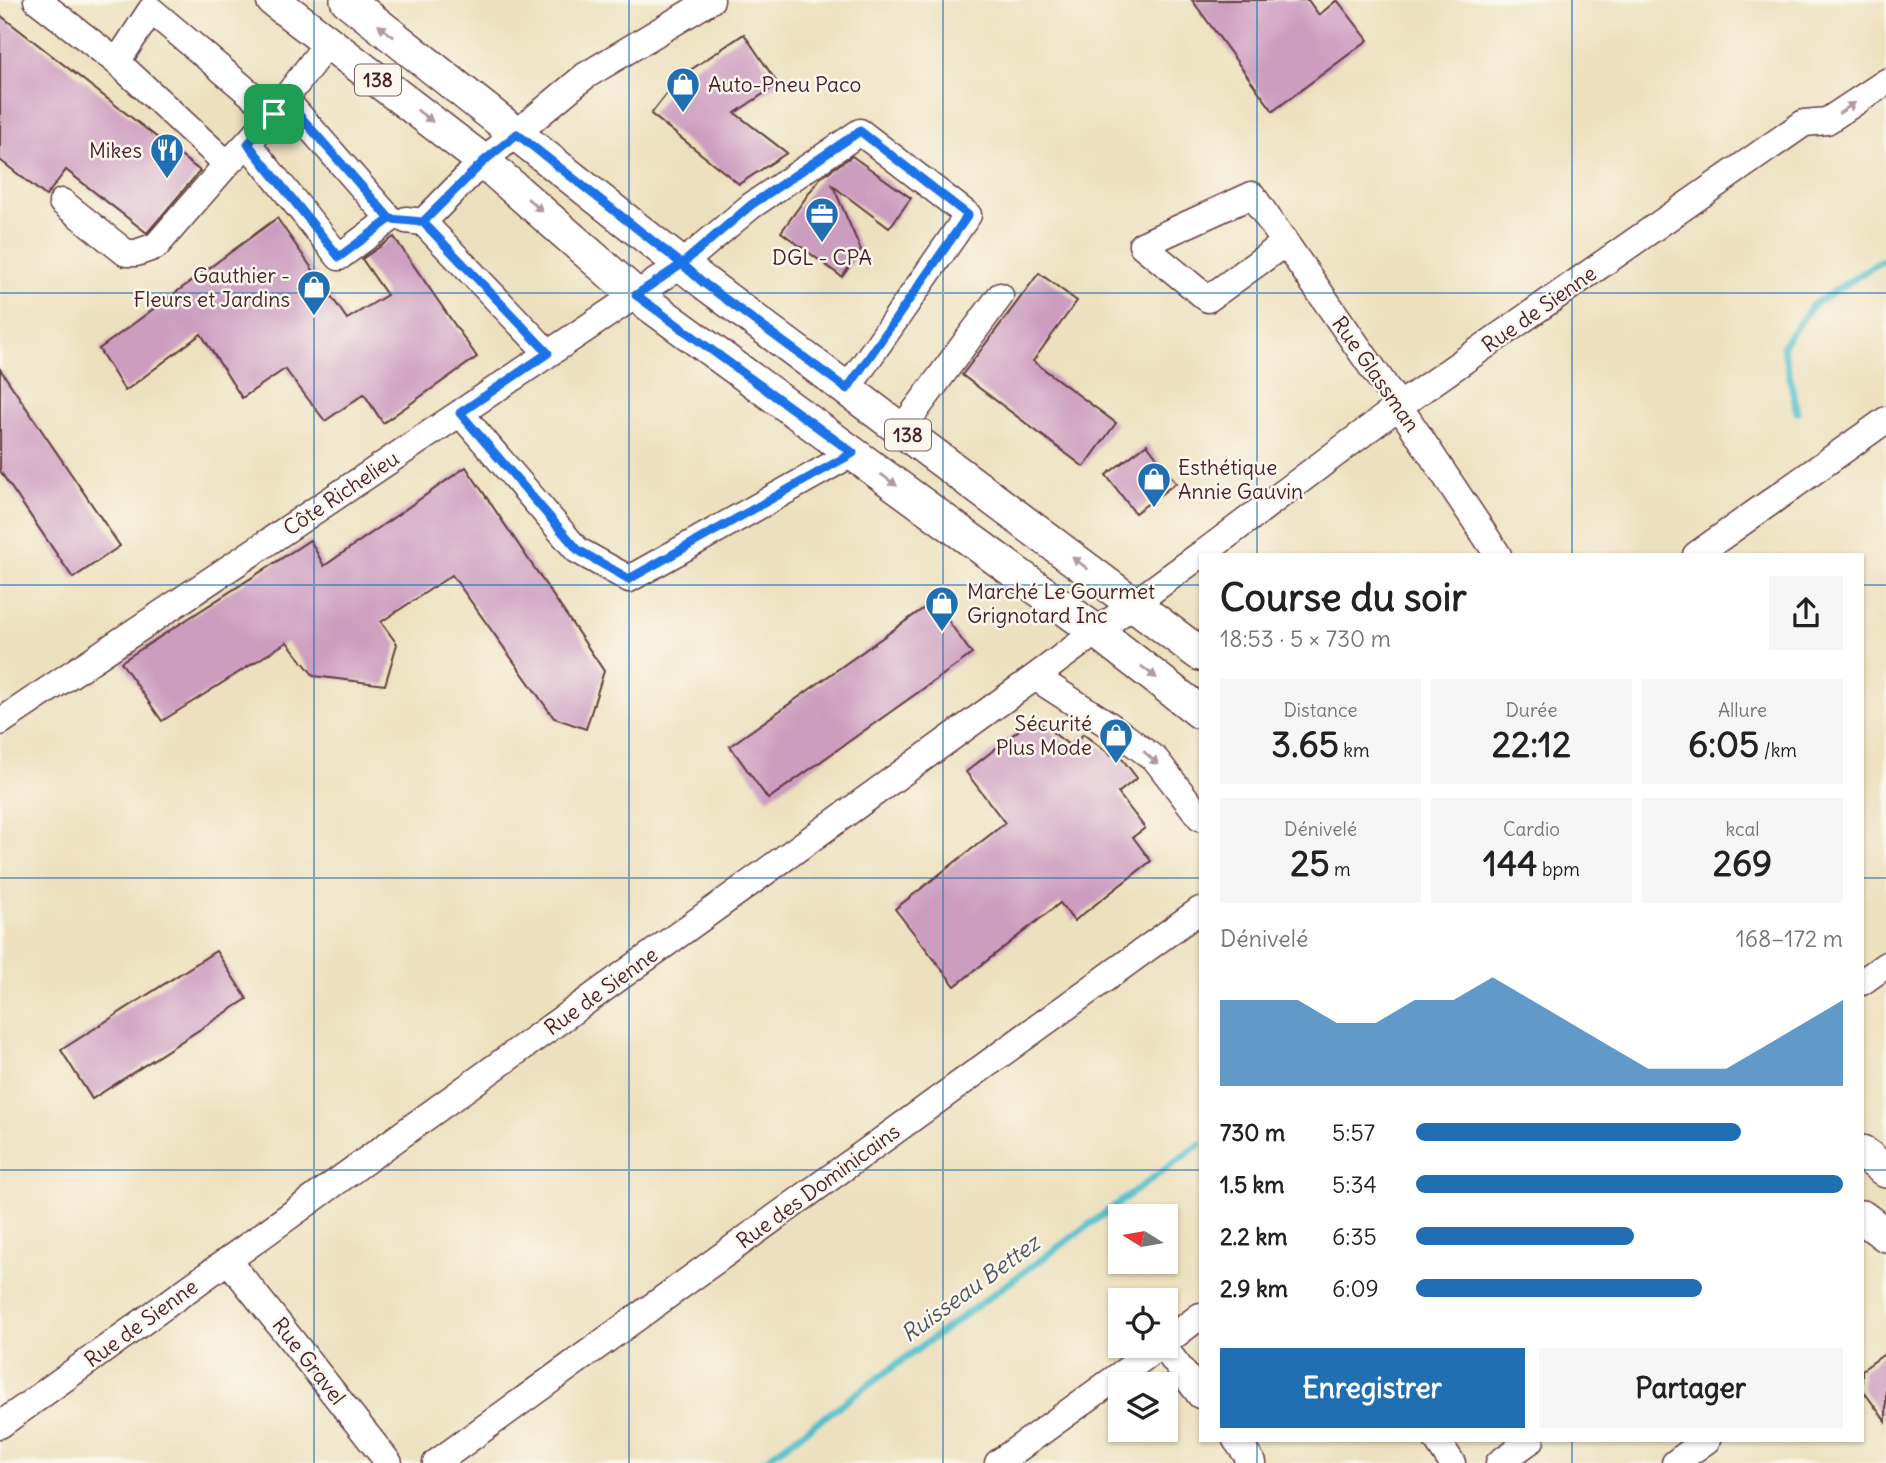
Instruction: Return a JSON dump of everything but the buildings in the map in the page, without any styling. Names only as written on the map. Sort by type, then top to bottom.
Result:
[{"type":"main road","name":"138","points":[[273,0],[484,161],[636,295],[1097,632],[1199,711]]},
{"type":"main road","name":"138","points":[[347,0],[705,284],[1199,653]]},
{"type":"main road","points":[[1864,1154],[1886,1171]]},
{"type":"main road","points":[[1864,1218],[1886,1235]]},
{"type":"street","points":[[37,0],[117,62],[227,164]]},
{"type":"street","points":[[423,222],[484,161],[585,76],[711,0]]},
{"type":"street","points":[[117,62],[150,3],[279,107],[390,219],[423,222],[548,353]]},
{"type":"street","points":[[62,202],[126,253],[136,253],[156,246],[227,164],[248,144],[328,42]]},
{"type":"street","name":"Rue de Sienne","points":[[1204,553],[1399,406],[1804,123],[1827,121],[1886,82]]},
{"type":"street","name":"Côte Richelieu","points":[[0,722],[682,264],[751,205],[860,131],[968,215],[847,389]]},
{"type":"street","points":[[248,144],[339,257],[390,219]]},
{"type":"street","name":"Rue Glassman","points":[[1285,243],[1208,299],[1142,245],[1252,195],[1399,406],[1497,553]]},
{"type":"street","points":[[901,430],[1000,296]]},
{"type":"street","points":[[460,413],[578,550],[629,579],[853,453]]},
{"type":"street","points":[[1699,553],[1886,420]]},
{"type":"street","name":"Rue de Sienne","points":[[0,1425],[1199,556]]},
{"type":"street","points":[[1035,677],[1112,727],[1156,760],[1199,816]]},
{"type":"street","name":"Rue des Dominicains","points":[[436,1463],[1199,911]]},
{"type":"street","points":[[1864,981],[1886,965]]},
{"type":"street","name":"Rue Gravel","points":[[228,1260],[389,1463]]},
{"type":"street","points":[[1178,1332],[1199,1316]]},
{"type":"street","points":[[998,1463],[1144,1358]]},
{"type":"street","points":[[1173,1358],[1199,1394]]},
{"type":"street","points":[[1237,1442],[1253,1463]]},
{"type":"street","points":[[1438,1442],[1451,1463]]},
{"type":"street","points":[[1499,1463],[1528,1442]]},
{"type":"street","points":[[1675,1463],[1704,1442]]},
{"type":"waterway","name":"Ruisseau Bettez","points":[[1797,412],[1783,345],[1813,305],[1880,262],[1886,261]]},
{"type":"waterway","name":"Ruisseau Bettez","points":[[761,1463],[1199,1145]]},
{"type":"place","name":"Auto-Pneu Paco","points":[[683,114]]},
{"type":"place","name":"Mikes","points":[[167,180]]},
{"type":"place","name":"DGL - CPA","points":[[822,244]]},
{"type":"place","name":"Gauthier - Fleurs et Jardins","points":[[314,317]]},
{"type":"place","name":"Esthétique Annie Gauvin","points":[[1154,509]]},
{"type":"place","name":"Marché Le Gourmet Grignotard Inc","points":[[942,633]]},
{"type":"place","name":"Sécurité Plus Mode","points":[[1116,765]]},
{"type":"route","points":[[274,114],[248,144],[339,257],[390,219],[423,222],[484,161],[517,134],[682,264],[751,205],[860,131],[968,215],[847,389],[682,264],[636,295],[853,453],[629,579],[578,550],[460,413],[548,353],[423,222],[390,219],[285,99],[274,114]]}]
